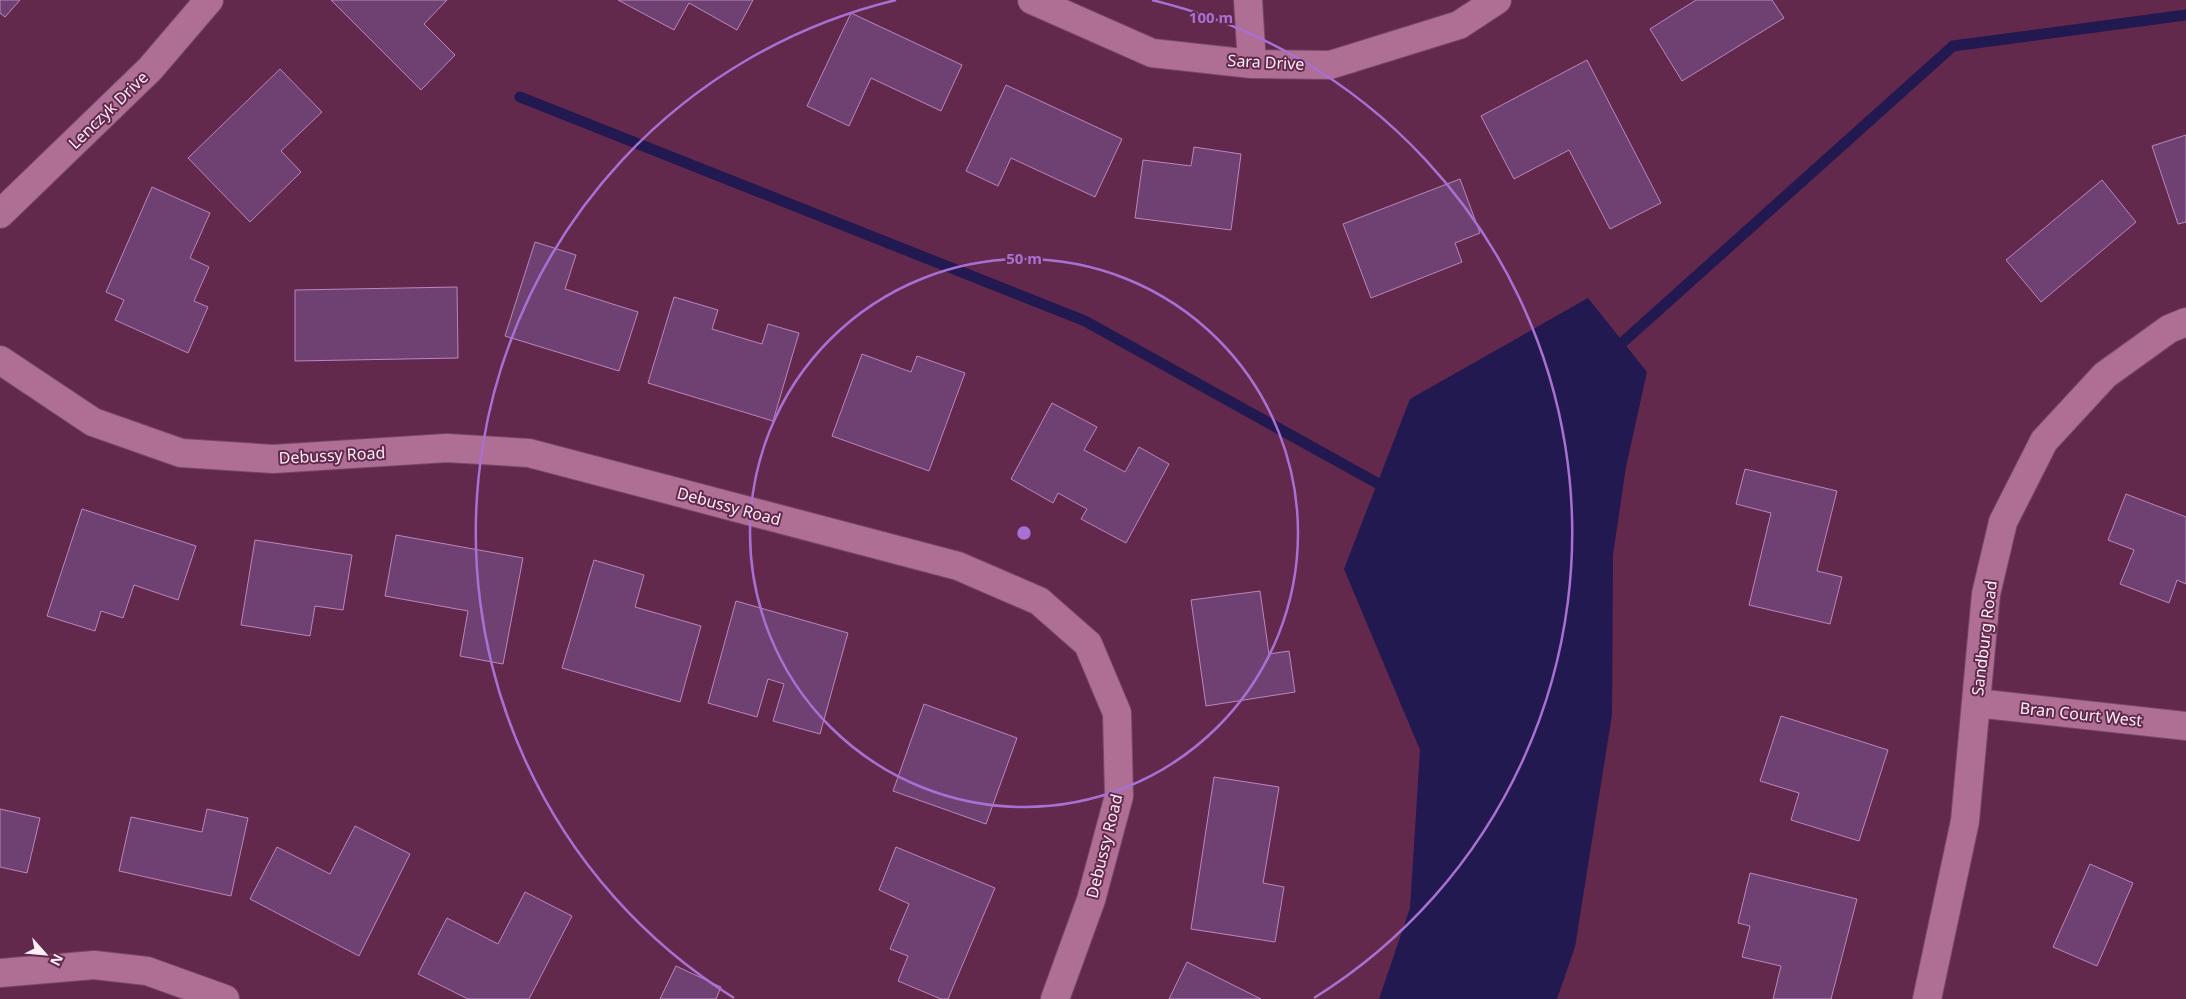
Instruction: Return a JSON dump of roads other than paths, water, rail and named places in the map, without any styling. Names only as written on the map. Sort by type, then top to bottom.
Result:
[{"type":"street","name":"Lenczyk Drive","points":[[0,214],[150,69],[209,0]]},
{"type":"street","name":"Sara Drive","points":[[1032,0],[1152,53],[1252,64],[1330,65],[1459,25],[1497,0]]},
{"type":"street","points":[[1248,0],[1252,64]]},
{"type":"street","name":"Sandburg Road","points":[[1927,999],[1965,821],[1986,594],[2003,522],[2044,441],[2104,375],[2169,330],[2186,322]]},
{"type":"street","name":"Debussy Road","points":[[0,360],[93,422],[181,453],[273,459],[447,448],[529,453],[958,566],[1039,601],[1088,644],[1117,713],[1120,796],[1091,900],[1054,999]]},
{"type":"street","name":"Bran Court West","points":[[1976,703],[2186,726]]},
{"type":"street","points":[[0,973],[94,965],[147,972],[225,999]]},
{"type":"waterway","points":[[1623,342],[1953,46],[2186,15]]},
{"type":"waterway","points":[[520,97],[1085,321],[1377,483]]}]
